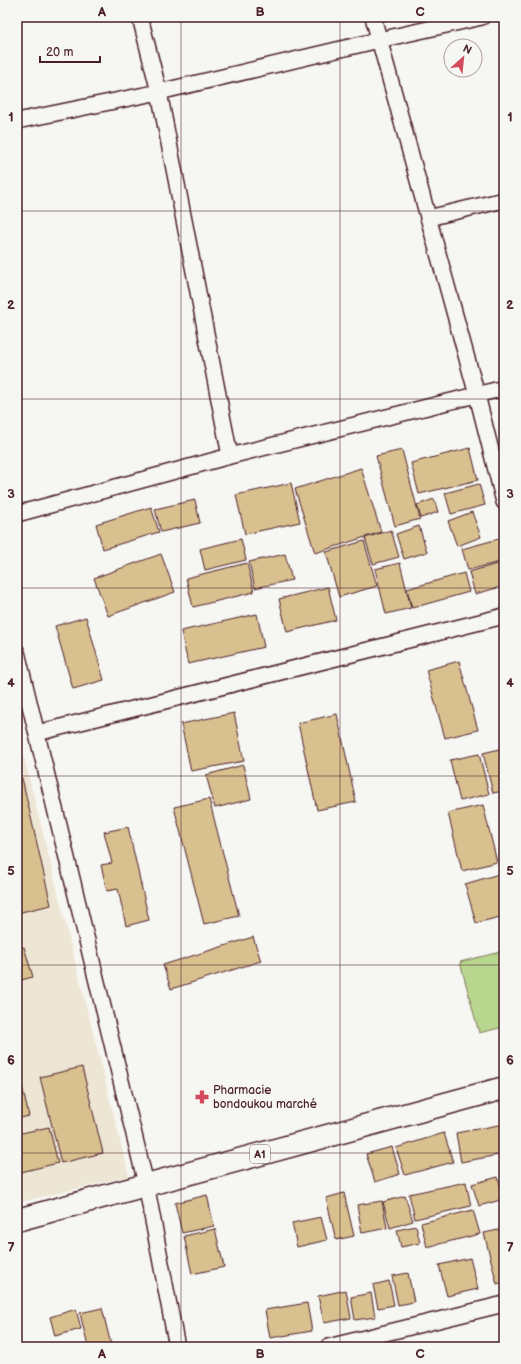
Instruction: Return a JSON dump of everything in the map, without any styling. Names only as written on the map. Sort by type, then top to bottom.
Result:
[{"type":"main road","name":"A1","points":[[17,1220],[504,1088]]},
{"type":"street","points":[[140,17],[159,92],[230,456]]},
{"type":"street","points":[[373,17],[477,395],[504,502]]},
{"type":"street","points":[[17,121],[159,92],[482,17]]},
{"type":"street","points":[[428,218],[504,200]]},
{"type":"street","points":[[17,514],[230,456],[504,388]]},
{"type":"street","points":[[37,733],[504,616]]},
{"type":"street","points":[[17,652],[146,1184],[177,1347]]},
{"type":"street","points":[[328,1347],[504,1304]]},
{"type":"shaded area","points":[[17,730],[129,1176],[17,1203]]},
{"type":"green space","points":[[504,951],[504,1027],[479,1033],[460,962]]},
{"type":"building","points":[[470,448],[478,480],[419,494],[411,463]]},
{"type":"building","points":[[402,450],[420,519],[395,526],[376,456]]},
{"type":"building","points":[[361,468],[381,532],[315,553],[295,489]]},
{"type":"building","points":[[291,483],[300,522],[245,534],[236,495]]},
{"type":"building","points":[[479,484],[485,505],[451,514],[445,493]]},
{"type":"building","points":[[434,499],[438,512],[421,518],[417,505]]},
{"type":"building","points":[[195,500],[200,523],[161,532],[155,509]]},
{"type":"building","points":[[151,507],[159,532],[103,549],[96,524]]},
{"type":"building","points":[[472,512],[481,537],[457,546],[448,521]]},
{"type":"building","points":[[419,526],[427,552],[404,559],[396,534]]},
{"type":"building","points":[[391,530],[399,557],[373,564],[365,538]]},
{"type":"building","points":[[502,538],[504,545],[504,561],[468,570],[462,549]]},
{"type":"building","points":[[241,539],[246,560],[205,570],[200,549]]},
{"type":"building","points":[[364,541],[377,586],[339,597],[326,552]]},
{"type":"building","points":[[161,554],[175,592],[108,616],[94,578]]},
{"type":"building","points":[[285,554],[292,580],[255,588],[249,562]]},
{"type":"building","points":[[504,562],[504,586],[475,594],[469,572]]},
{"type":"building","points":[[247,563],[254,592],[193,607],[186,578]]},
{"type":"building","points":[[400,563],[411,608],[386,614],[375,569]]},
{"type":"building","points":[[464,573],[469,592],[412,608],[407,589]]},
{"type":"building","points":[[328,587],[336,620],[287,632],[279,599]]},
{"type":"building","points":[[257,614],[264,647],[188,664],[181,631]]},
{"type":"building","points":[[86,617],[104,680],[73,689],[55,626]]},
{"type":"building","points":[[459,661],[478,730],[445,738],[426,670]]},
{"type":"building","points":[[234,713],[244,761],[191,771],[181,724]]},
{"type":"building","points":[[337,714],[356,802],[317,810],[298,723]]},
{"type":"building","points":[[504,748],[504,791],[493,793],[483,753]]},
{"type":"building","points":[[479,754],[489,794],[460,801],[450,760]]},
{"type":"building","points":[[17,756],[21,773],[17,774]]},
{"type":"building","points":[[243,765],[251,799],[215,808],[206,775]]},
{"type":"building","points":[[22,778],[51,905],[17,913],[17,779]]},
{"type":"building","points":[[209,799],[239,916],[204,924],[174,807]]},
{"type":"building","points":[[483,805],[497,862],[462,871],[448,813]]},
{"type":"building","points":[[128,827],[149,920],[126,926],[118,889],[107,891],[101,865],[112,863],[104,832]]},
{"type":"building","points":[[499,874],[504,892],[504,916],[476,923],[465,884]]},
{"type":"building","points":[[253,937],[261,961],[171,989],[163,965]]},
{"type":"building","points":[[24,947],[33,977],[17,981],[17,949]]},
{"type":"building","points":[[82,1067],[103,1153],[61,1163],[40,1077]]},
{"type":"building","points":[[19,1074],[29,1116],[17,1119],[17,1075]]},
{"type":"building","points":[[504,1124],[504,1154],[461,1162],[456,1133]]},
{"type":"building","points":[[49,1127],[58,1163],[17,1173],[17,1134]]},
{"type":"building","points":[[444,1133],[453,1162],[405,1175],[396,1148]]},
{"type":"building","points":[[392,1147],[400,1174],[375,1182],[366,1154]]},
{"type":"building","points":[[498,1177],[504,1199],[479,1206],[472,1184]]},
{"type":"building","points":[[466,1182],[471,1206],[415,1219],[409,1194]]},
{"type":"building","points":[[344,1193],[354,1236],[336,1240],[326,1198]]},
{"type":"building","points":[[207,1195],[214,1226],[182,1233],[175,1203]]},
{"type":"building","points":[[405,1196],[413,1221],[390,1228],[383,1202]]},
{"type":"building","points":[[382,1201],[387,1228],[362,1233],[357,1205]]},
{"type":"building","points":[[473,1210],[480,1234],[427,1247],[421,1223]]},
{"type":"building","points":[[321,1217],[327,1240],[297,1247],[292,1223]]},
{"type":"building","points":[[416,1226],[420,1243],[401,1247],[397,1230]]},
{"type":"building","points":[[215,1229],[224,1267],[192,1274],[184,1236]]},
{"type":"building","points":[[503,1229],[504,1282],[497,1284],[484,1233]]},
{"type":"building","points":[[470,1258],[478,1289],[447,1296],[439,1265]]},
{"type":"building","points":[[408,1273],[414,1302],[398,1305],[392,1276]]},
{"type":"building","points":[[389,1281],[394,1305],[378,1308],[373,1285]]},
{"type":"building","points":[[346,1290],[351,1318],[324,1323],[318,1296]]},
{"type":"building","points":[[371,1293],[375,1317],[355,1320],[351,1297]]},
{"type":"building","points":[[307,1303],[312,1331],[270,1338],[265,1310]]},
{"type":"building","points":[[102,1308],[111,1345],[88,1347],[80,1313]]},
{"type":"building","points":[[76,1309],[81,1329],[55,1336],[50,1317]]},
{"type":"place","name":"Pharmacie bondoukou marché","points":[[202,1097]]}]
